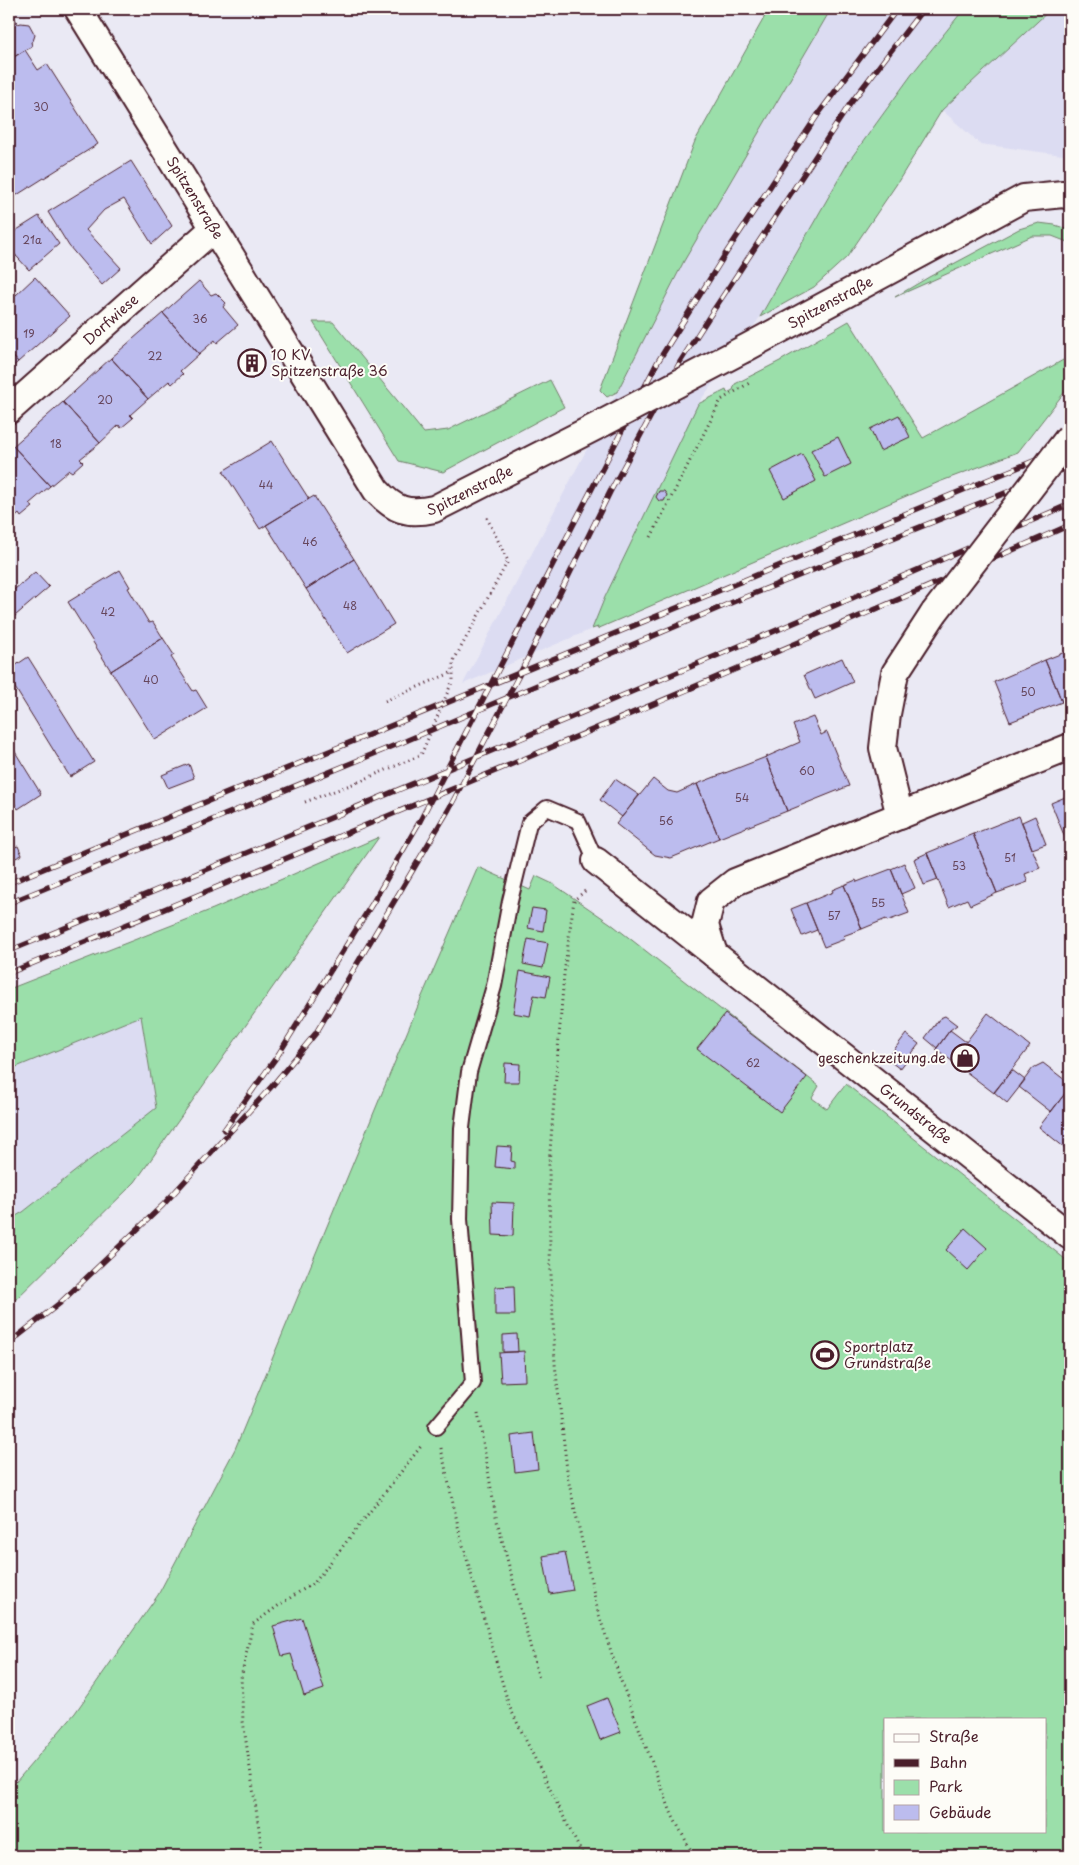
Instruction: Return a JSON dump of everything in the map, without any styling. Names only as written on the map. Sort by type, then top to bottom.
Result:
[{"type":"street","name":"Spitzenstraße","points":[[78,9],[376,490],[385,500],[406,512],[434,509],[744,350],[1024,198],[1063,194],[1070,196]]},
{"type":"street","name":"Dorfwiese","points":[[9,410],[213,229]]},
{"type":"street","points":[[900,816],[883,748],[886,714],[895,673],[934,613],[1070,436]]},
{"type":"street","points":[[714,954],[705,925],[711,901],[735,882],[1070,748]]},
{"type":"street","name":"Grundstraße","points":[[602,866],[1070,1236]]},
{"type":"lane","points":[[436,1427],[473,1383],[460,1219],[462,1128],[469,1072],[494,986],[510,901],[529,823],[547,808],[578,821],[602,866]]},
{"type":"path","points":[[651,537],[721,400],[754,380]]},
{"type":"path","points":[[305,802],[421,755],[453,680],[453,662],[508,561],[486,516]]},
{"type":"path","points":[[385,701],[452,672]]},
{"type":"path","points":[[602,866],[574,900],[564,974],[549,1164],[550,1251],[555,1364],[568,1479],[598,1612],[621,1681],[672,1815],[694,1856]]},
{"type":"path","points":[[473,1383],[496,1517],[540,1679]]},
{"type":"path","points":[[263,1856],[242,1704],[241,1678],[253,1624],[315,1582],[436,1427]]},
{"type":"path","points":[[436,1427],[460,1535],[508,1706],[583,1856]]},
{"type":"shaded area","points":[[831,9],[964,9],[915,70],[849,161],[760,317],[698,404],[605,597],[592,629],[463,684],[684,261]]},
{"type":"shaded area","points":[[1051,9],[1070,9],[1070,156],[980,144],[942,110]]},
{"type":"shaded area","points":[[141,1016],[156,1109],[23,1212],[9,1220],[9,1070]]},
{"type":"green space","points":[[769,9],[831,9],[684,261],[617,392],[607,397],[600,390],[695,141]]},
{"type":"green space","points":[[964,9],[1051,9],[942,110],[896,185],[847,257],[814,287],[760,317],[849,161],[915,70]]},
{"type":"green space","points":[[1039,223],[1055,225],[1070,230],[1070,243],[1052,236],[1032,236],[895,297],[1019,229]]},
{"type":"green space","points":[[849,321],[923,438],[1065,359],[1070,350],[1070,385],[1018,452],[939,482],[597,629],[598,627],[592,629],[605,597],[698,404],[726,390],[727,393],[733,390],[735,384],[780,361]]},
{"type":"green space","points":[[313,322],[333,322],[424,433],[448,430],[550,380],[564,407],[443,472],[399,461]]},
{"type":"green space","points":[[379,837],[135,1182],[9,1306],[9,1220],[23,1212],[156,1108],[141,1016],[9,1070],[9,989],[213,909]]},
{"type":"green space","points":[[478,867],[530,890],[536,876],[553,884],[610,923],[819,1086],[812,1098],[827,1109],[846,1084],[1070,1263],[1070,1856],[9,1856],[9,1790],[75,1713],[158,1595],[235,1449],[420,1001]]},
{"type":"building","points":[[9,9],[18,24],[29,24],[35,35],[31,42],[32,46],[9,60]]},
{"type":"building","points":[[25,50],[38,70],[47,64],[98,144],[9,200],[9,60]]},
{"type":"building","points":[[131,161],[172,226],[152,244],[124,199],[104,210],[86,230],[121,268],[102,285],[69,246],[48,212]]},
{"type":"building","points":[[39,216],[59,244],[29,270],[9,248],[9,235]]},
{"type":"building","points":[[9,248],[16,256],[9,262]]},
{"type":"building","points":[[35,277],[70,316],[18,362],[9,352],[9,292],[12,290],[16,295]]},
{"type":"building","points":[[199,281],[211,295],[216,293],[226,303],[223,307],[238,325],[217,343],[215,340],[199,354],[163,313]]},
{"type":"building","points":[[163,313],[199,354],[180,371],[183,374],[172,384],[169,381],[148,399],[111,358]]},
{"type":"building","points":[[9,352],[18,362],[9,370]]},
{"type":"building","name":"10 KV Spitzenstraße 36","points":[[251,355],[259,367],[253,371],[245,359]]},
{"type":"building","points":[[111,358],[148,399],[130,415],[133,418],[121,428],[119,425],[100,443],[63,402]]},
{"type":"building","points":[[63,402],[100,443],[80,459],[83,462],[72,472],[69,470],[50,486],[13,446]]},
{"type":"building","points":[[899,415],[910,437],[880,451],[870,429]]},
{"type":"building","points":[[838,437],[851,464],[825,477],[811,450]]},
{"type":"building","points":[[272,441],[309,499],[260,529],[223,471]]},
{"type":"building","points":[[13,446],[50,486],[29,504],[33,507],[21,517],[19,514],[9,523],[9,449]]},
{"type":"building","points":[[802,454],[816,481],[784,498],[770,471]]},
{"type":"building","points":[[659,491],[664,491],[667,495],[664,501],[659,501],[656,497]]},
{"type":"building","points":[[314,496],[354,559],[306,589],[266,525]]},
{"type":"building","points":[[354,559],[394,624],[347,653],[306,589]]},
{"type":"building","points":[[120,570],[130,587],[128,588],[149,623],[153,622],[163,638],[111,671],[68,602]]},
{"type":"building","points":[[35,572],[49,587],[9,621],[9,594]]},
{"type":"building","points":[[163,638],[174,655],[171,657],[193,691],[196,690],[207,708],[155,740],[111,671]]},
{"type":"building","points":[[1070,650],[1070,698],[1062,702],[1045,660]]},
{"type":"building","points":[[28,657],[94,762],[70,777],[9,678],[9,670]]},
{"type":"building","points":[[842,658],[853,682],[815,699],[804,675]]},
{"type":"building","points":[[1045,660],[1062,702],[1010,722],[994,682]]},
{"type":"building","points":[[813,717],[821,735],[827,732],[849,786],[787,811],[766,757],[800,742],[793,725]]},
{"type":"building","points":[[9,742],[41,794],[18,809],[9,794]]},
{"type":"building","points":[[766,757],[787,811],[719,838],[697,784]]},
{"type":"building","points":[[189,764],[194,778],[168,788],[162,775]]},
{"type":"building","points":[[615,779],[639,795],[622,817],[600,800]]},
{"type":"building","points":[[653,779],[668,791],[677,793],[697,784],[719,838],[671,858],[655,855],[616,824]]},
{"type":"building","points":[[1070,795],[1070,850],[1051,803]]},
{"type":"building","points":[[1019,816],[1040,868],[1025,874],[1028,882],[997,893],[973,834]]},
{"type":"building","points":[[1035,816],[1046,844],[1032,849],[1022,822]]},
{"type":"building","points":[[973,834],[997,893],[970,905],[967,899],[949,907],[927,853]]},
{"type":"building","points":[[18,846],[22,855],[9,861],[9,849]]},
{"type":"building","points":[[927,853],[938,880],[924,885],[914,859]]},
{"type":"building","points":[[904,863],[915,888],[901,894],[891,869]]},
{"type":"building","points":[[891,869],[909,913],[887,921],[886,919],[862,929],[844,885]]},
{"type":"building","points":[[844,885],[862,929],[843,936],[845,939],[824,947],[806,903],[833,892],[832,890]]},
{"type":"building","points":[[806,903],[817,930],[802,936],[791,909]]},
{"type":"building","points":[[532,908],[546,910],[543,931],[528,928]]},
{"type":"building","points":[[528,939],[548,943],[543,968],[523,964]]},
{"type":"building","points":[[520,971],[550,977],[546,997],[534,995],[530,1016],[513,1013]]},
{"type":"building","points":[[988,1013],[1030,1046],[994,1093],[936,1049],[950,1030],[966,1042]]},
{"type":"building","points":[[725,1014],[807,1077],[780,1112],[697,1049]]},
{"type":"building","points":[[945,1016],[957,1025],[950,1030],[937,1048],[925,1038],[940,1018]]},
{"type":"building","points":[[906,1034],[919,1044],[900,1069],[887,1059]]},
{"type":"building","points":[[505,1063],[520,1064],[519,1082],[504,1082]]},
{"type":"building","points":[[1043,1063],[1070,1084],[1070,1087],[1051,1112],[1019,1087],[1033,1068]]},
{"type":"building","points":[[1012,1070],[1025,1080],[1007,1103],[994,1092]]},
{"type":"building","points":[[1070,1087],[1070,1152],[1039,1127]]},
{"type":"building","points":[[497,1146],[512,1147],[511,1161],[515,1162],[515,1169],[495,1167]]},
{"type":"building","points":[[492,1202],[514,1203],[513,1236],[493,1235]]},
{"type":"building","points":[[965,1228],[987,1248],[968,1270],[946,1250]]},
{"type":"building","points":[[514,1286],[515,1315],[495,1315],[495,1287]]},
{"type":"building","points":[[517,1334],[518,1352],[503,1352],[503,1335]]},
{"type":"building","points":[[524,1351],[525,1381],[501,1382],[499,1353]]},
{"type":"building","points":[[534,1433],[538,1469],[515,1472],[511,1436]]},
{"type":"building","points":[[565,1552],[573,1590],[550,1594],[543,1556]]},
{"type":"building","points":[[302,1618],[324,1689],[304,1696],[291,1654],[282,1656],[273,1626]]},
{"type":"building","points":[[607,1698],[621,1732],[600,1740],[587,1706]]},
{"type":"railway","points":[[224,1130],[278,1055],[372,904],[420,821],[657,363],[728,250],[819,113],[897,9]]},
{"type":"railway","points":[[9,1343],[60,1303],[163,1205],[272,1086],[316,1033],[449,809],[529,656],[610,492],[680,362],[850,104],[923,9]]},
{"type":"railway","points":[[9,883],[1070,446]]},
{"type":"railway","points":[[9,903],[403,742],[733,602],[1070,467]]},
{"type":"railway","points":[[9,951],[541,730],[1070,504]]},
{"type":"railway","points":[[9,973],[541,752],[1070,525]]},
{"type":"place","name":"10 KV Spitzenstraße 36","points":[[252,363]]},
{"type":"place","name":"geschenkzeitung.de","points":[[965,1058]]},
{"type":"place","name":"Sportplatz Grundstraße","points":[[825,1355]]}]
